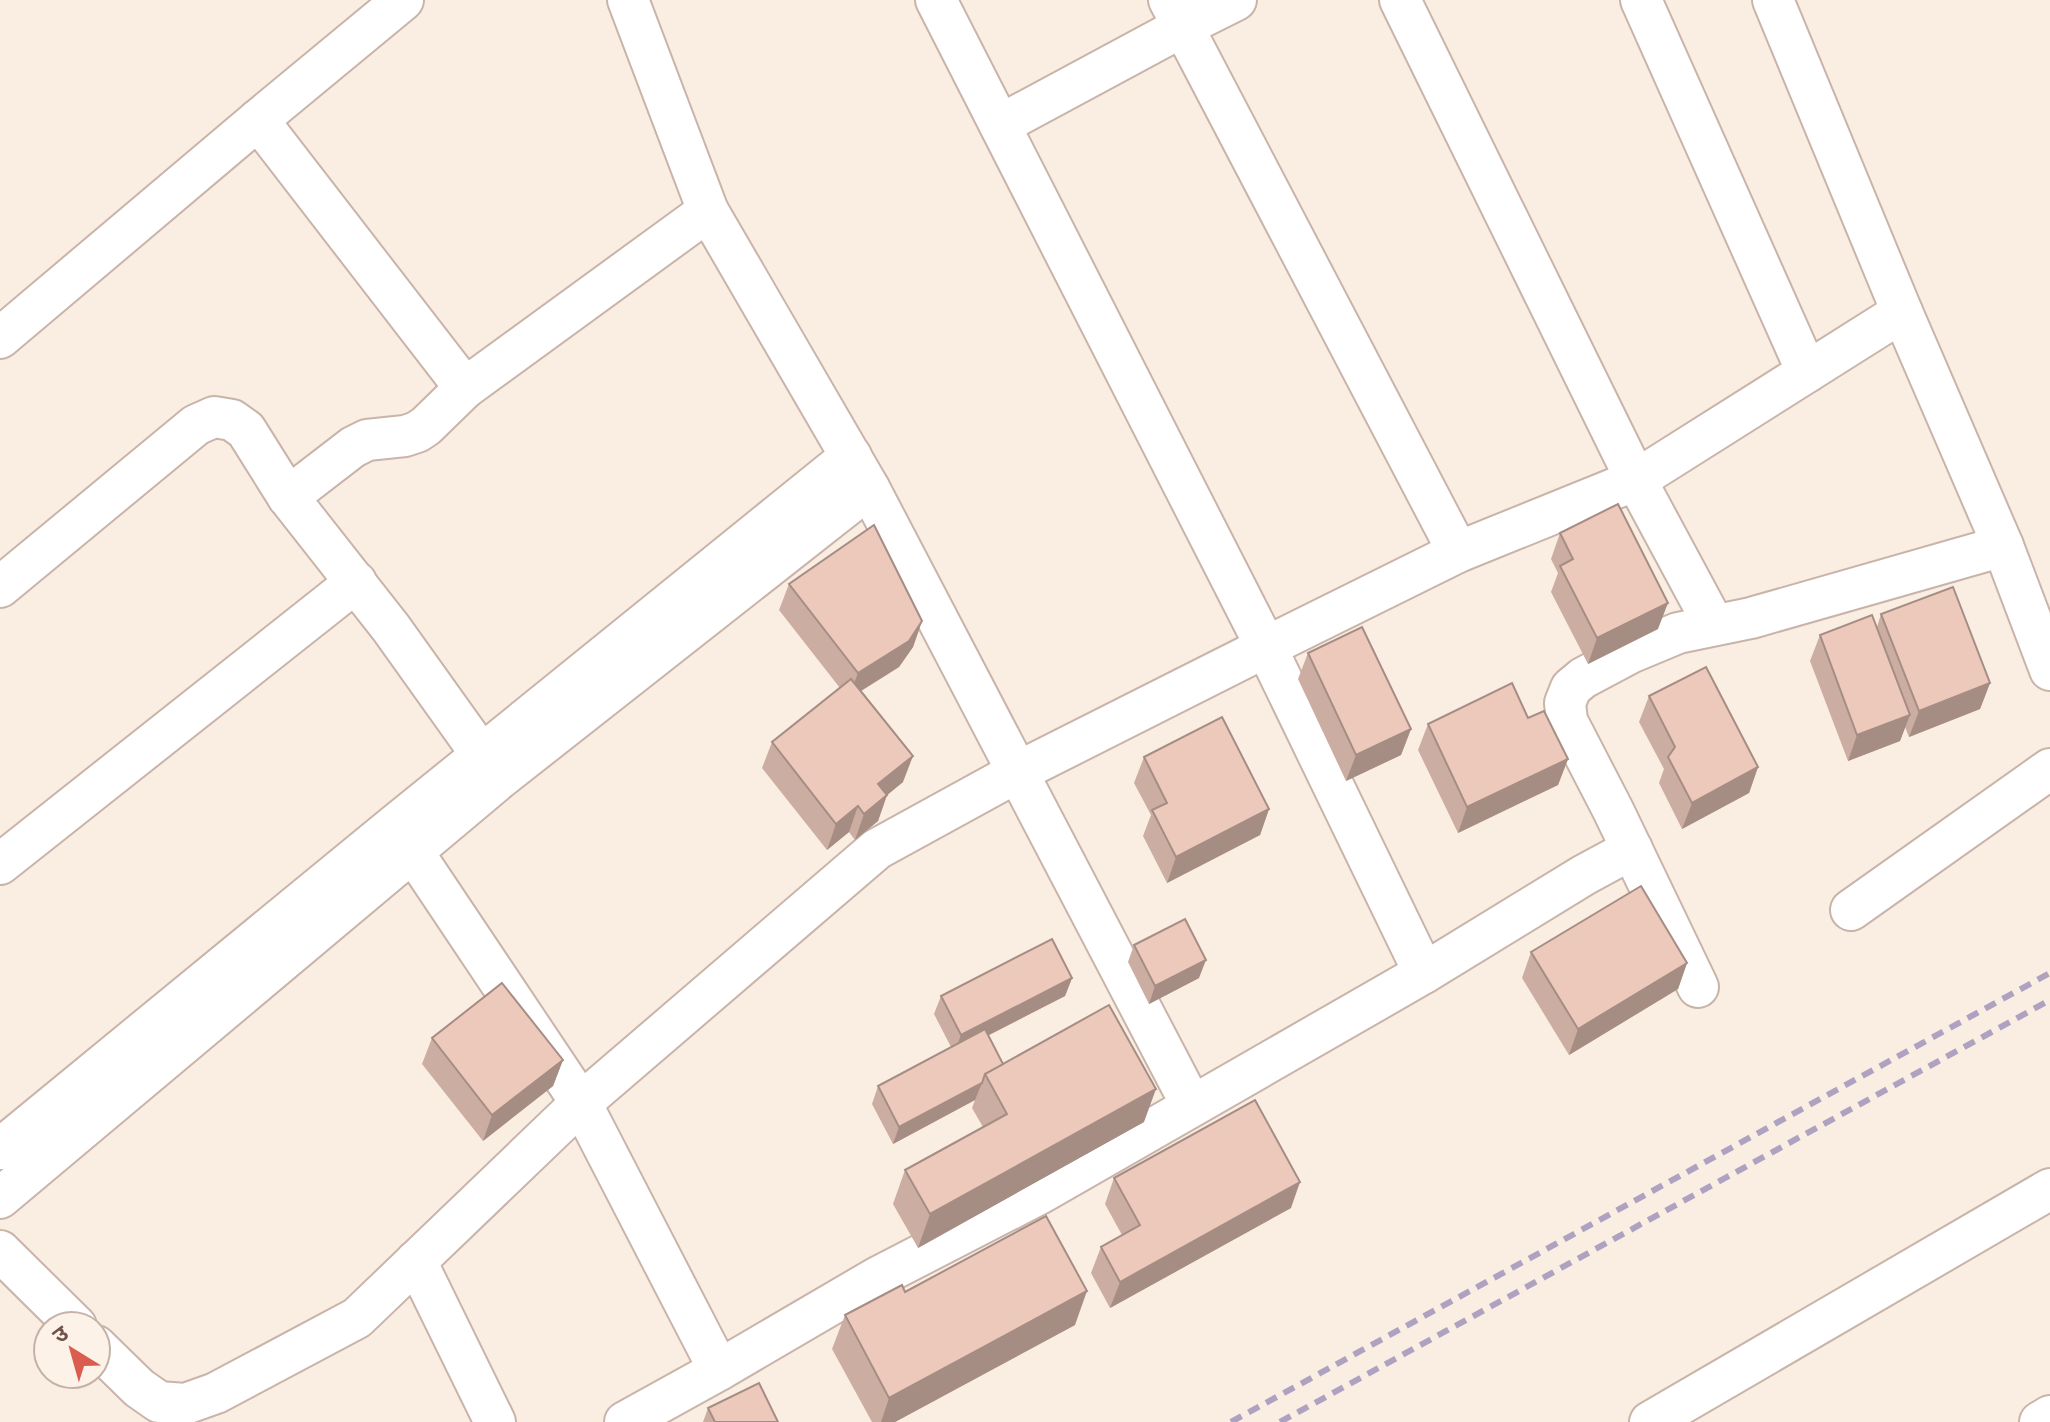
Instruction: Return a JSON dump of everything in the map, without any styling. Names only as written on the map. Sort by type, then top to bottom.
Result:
[{"type":"street","points":[[0,338],[403,0]]},
{"type":"street","points":[[628,0],[708,211],[860,472],[1192,1106]]},
{"type":"street","points":[[936,0],[1266,647],[1424,973]]},
{"type":"street","points":[[1000,125],[1175,13],[1236,0]]},
{"type":"street","points":[[1400,0],[1636,480],[1714,625]]},
{"type":"street","points":[[1641,0],[1807,372]]},
{"type":"street","points":[[1773,0],[2003,546],[2050,670]]},
{"type":"street","points":[[1175,13],[1458,552]]},
{"type":"street","points":[[258,120],[465,388]]},
{"type":"street","points":[[288,497],[353,447],[367,440],[405,436],[426,426],[465,388],[708,211]]},
{"type":"street","points":[[112,1362],[139,1388],[159,1402],[185,1404],[216,1393],[357,1318],[581,1103],[877,849],[1018,773],[1458,552],[1636,480],[1902,312]]},
{"type":"street","points":[[0,587],[196,425],[214,417],[232,420],[246,430],[288,497],[356,582],[491,767]]},
{"type":"street","points":[[0,1149],[403,838],[860,472]]},
{"type":"street","points":[[1698,987],[1567,721],[1565,703],[1571,688],[1583,678],[1630,653],[1678,633],[1751,618],[2003,546]]},
{"type":"street","points":[[0,864],[356,582]]},
{"type":"street","points":[[1851,910],[2050,769]]},
{"type":"street","points":[[403,838],[581,1103],[719,1370]]},
{"type":"street","points":[[0,1198],[403,838]]},
{"type":"street","points":[[625,1422],[878,1277],[1041,1193],[1424,973],[1632,849]]},
{"type":"street","points":[[1650,1422],[2050,1189]]},
{"type":"street","points":[[0,1251],[60,1310]]},
{"type":"street","points":[[416,1261],[495,1422]]},
{"type":"street","points":[[2040,1422],[2050,1416]]},
{"type":"building","points":[[1618,504],[1668,603],[1597,638],[1560,566],[1573,559],[1560,533]]},
{"type":"building","points":[[874,525],[922,621],[909,641],[858,673],[789,584]]},
{"type":"building","points":[[1953,587],[1990,683],[1919,711],[1881,614]]},
{"type":"building","points":[[1872,615],[1910,715],[1857,735],[1820,635]]},
{"type":"building","points":[[1362,627],[1411,729],[1356,755],[1308,653]]},
{"type":"building","points":[[1706,667],[1758,767],[1692,803],[1668,757],[1675,747],[1649,696]]},
{"type":"building","points":[[851,679],[913,756],[878,784],[887,795],[864,814],[858,806],[836,824],[772,742]]},
{"type":"building","points":[[1512,683],[1528,718],[1544,711],[1568,759],[1467,807],[1428,724]]},
{"type":"building","points":[[1222,717],[1269,809],[1176,857],[1152,810],[1167,803],[1144,757]]},
{"type":"building","points":[[1641,886],[1687,963],[1578,1029],[1531,952]]},
{"type":"building","points":[[1185,919],[1206,960],[1155,986],[1134,945]]},
{"type":"building","points":[[1052,939],[1072,978],[961,1035],[941,996]]},
{"type":"building","points":[[502,983],[563,1060],[492,1115],[432,1038]]},
{"type":"building","points":[[1109,1005],[1156,1089],[930,1214],[905,1170],[1007,1114],[985,1074]]},
{"type":"building","points":[[985,1029],[1003,1064],[985,1074],[982,1083],[899,1127],[878,1086]]},
{"type":"building","points":[[1255,1100],[1300,1182],[1120,1282],[1101,1247],[1140,1225],[1114,1178]]},
{"type":"building","points":[[1046,1216],[1087,1291],[889,1398],[845,1315],[902,1285],[905,1292]]},
{"type":"building","points":[[759,1383],[778,1422],[715,1422],[708,1408]]},
{"type":"railway","points":[[1231,1422],[2050,973]]},
{"type":"railway","points":[[1280,1422],[2050,1000]]}]
